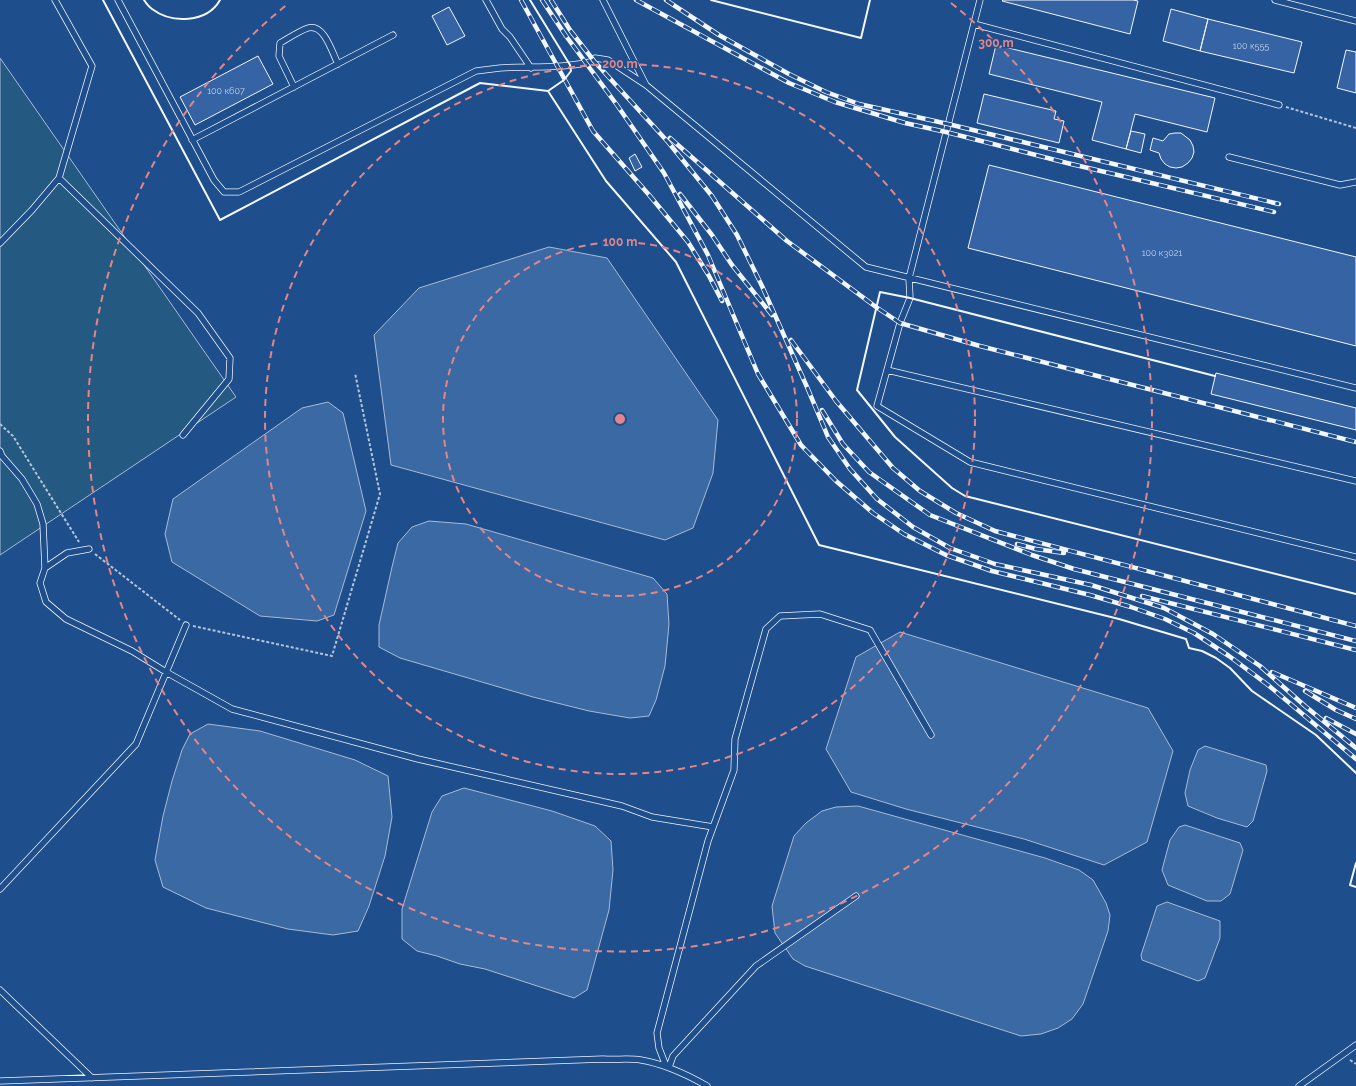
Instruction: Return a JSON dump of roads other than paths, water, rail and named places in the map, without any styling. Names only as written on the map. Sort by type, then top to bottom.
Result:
[{"type":"lane","points":[[0,244],[32,210],[58,178],[92,66],[55,0]]},
{"type":"lane","points":[[118,0],[214,180],[224,192],[240,192],[476,71],[586,63],[594,61],[595,58],[608,60],[646,85],[866,267],[1356,388]]},
{"type":"lane","points":[[486,0],[502,29],[510,37],[531,68]]},
{"type":"lane","points":[[604,0],[646,85]]},
{"type":"lane","points":[[980,0],[910,278],[910,298],[900,323],[877,406],[970,462],[1356,557]]},
{"type":"lane","points":[[1275,0],[1356,21]]},
{"type":"lane","points":[[974,24],[1279,105]]},
{"type":"lane","points":[[294,86],[279,56],[280,43],[308,28],[315,27],[322,31],[338,64]]},
{"type":"lane","points":[[192,140],[393,35]]},
{"type":"lane","points":[[1229,157],[1340,185],[1356,182]]},
{"type":"lane","points":[[58,178],[198,313],[230,358],[229,379],[183,435]]},
{"type":"lane","points":[[887,370],[1356,481]]},
{"type":"lane","points":[[0,450],[2,456],[22,479],[37,504],[43,524],[45,568],[40,583],[46,602],[66,619],[132,651],[232,709],[418,759],[622,806],[652,817],[713,828]]},
{"type":"lane","points":[[45,568],[67,553],[89,549]]},
{"type":"lane","points":[[667,1067],[659,1048],[657,1033],[708,841],[734,770],[735,739],[766,629],[780,616],[820,614],[870,630],[931,735]]},
{"type":"lane","points":[[0,889],[136,744],[186,625]]},
{"type":"lane","points":[[667,1067],[673,1056],[756,966],[856,896]]},
{"type":"lane","points":[[0,990],[92,1078]]},
{"type":"lane","points":[[1299,1086],[1356,1045]]},
{"type":"lane","points":[[0,1081],[604,1059],[640,1060],[667,1067],[688,1075],[707,1086]]},
{"type":"railway","points":[[521,0],[593,131],[688,242],[709,276],[722,301]]},
{"type":"railway","points":[[542,0],[664,173],[708,255],[758,374],[801,445],[836,481],[873,513],[904,534],[946,555],[992,571],[1090,595],[1131,607],[1165,619],[1194,633],[1229,656],[1268,685],[1356,759]]},
{"type":"railway","points":[[551,0],[570,30],[594,61],[668,142],[712,196],[737,235],[762,286],[828,437],[850,469],[877,499],[913,527],[950,548],[995,564],[1091,585],[1164,608],[1213,634],[1260,666],[1356,748]]},
{"type":"railway","points":[[636,0],[789,83],[835,102],[905,123],[1274,212]]},
{"type":"railway","points":[[666,0],[719,35],[789,74],[826,92],[859,104],[1279,204]]},
{"type":"railway","points":[[670,138],[787,241],[900,323],[980,346],[1356,442]]},
{"type":"railway","points":[[680,194],[712,235],[732,265],[772,315]]},
{"type":"railway","points":[[791,340],[836,401],[893,468],[920,491],[956,513],[995,531],[1356,626]]},
{"type":"railway","points":[[822,410],[843,444],[869,472],[930,515],[1032,555],[1074,569],[1356,641]]},
{"type":"railway","points":[[1017,544],[1036,549],[1064,553]]},
{"type":"railway","points":[[1142,596],[1356,650]]},
{"type":"railway","points":[[1272,672],[1356,708]]},
{"type":"railway","points":[[1305,691],[1336,710],[1356,719]]},
{"type":"railway","points":[[1326,718],[1356,734]]}]
